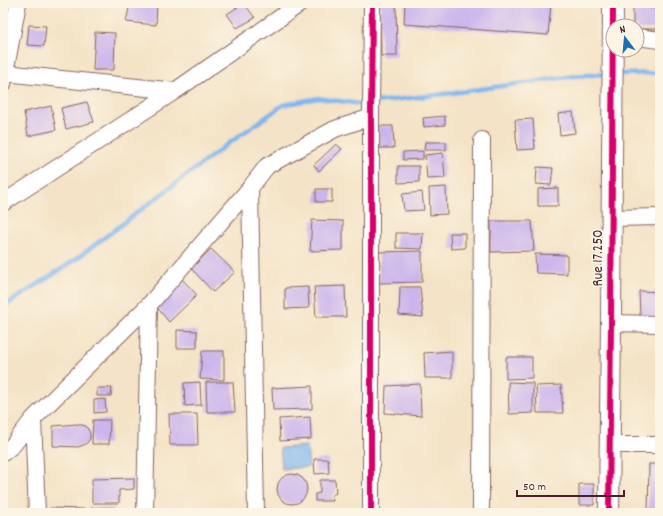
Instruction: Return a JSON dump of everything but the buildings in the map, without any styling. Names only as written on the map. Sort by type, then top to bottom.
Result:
[{"type":"street","points":[[18,3],[4,79],[175,91]]},
{"type":"street","points":[[3,203],[175,91],[301,3]]},
{"type":"street","points":[[371,513],[372,3]]},
{"type":"street","name":"Rue 17.250","points":[[609,513],[612,323],[613,3]]},
{"type":"street","points":[[645,38],[660,40]]},
{"type":"street","points":[[3,453],[13,445],[33,419],[149,305],[250,188],[267,166],[335,129],[371,116]]},
{"type":"street","points":[[480,513],[482,140]]},
{"type":"street","points":[[250,188],[256,513]]},
{"type":"street","points":[[612,218],[660,217]]},
{"type":"street","points":[[145,513],[149,305]]},
{"type":"street","points":[[612,323],[660,324]]},
{"type":"street","points":[[33,419],[37,513]]},
{"type":"street","points":[[609,445],[660,445]]},
{"type":"water","points":[[307,446],[309,467],[282,469],[280,448]]},
{"type":"waterway","points":[[616,74],[660,73]]},
{"type":"waterway","points":[[3,307],[75,260],[225,146],[283,105],[318,98],[360,104],[574,76],[607,74]]},
{"type":"cycle path","points":[[371,513],[372,3]]},
{"type":"cycle path","points":[[609,513],[613,3]]}]
